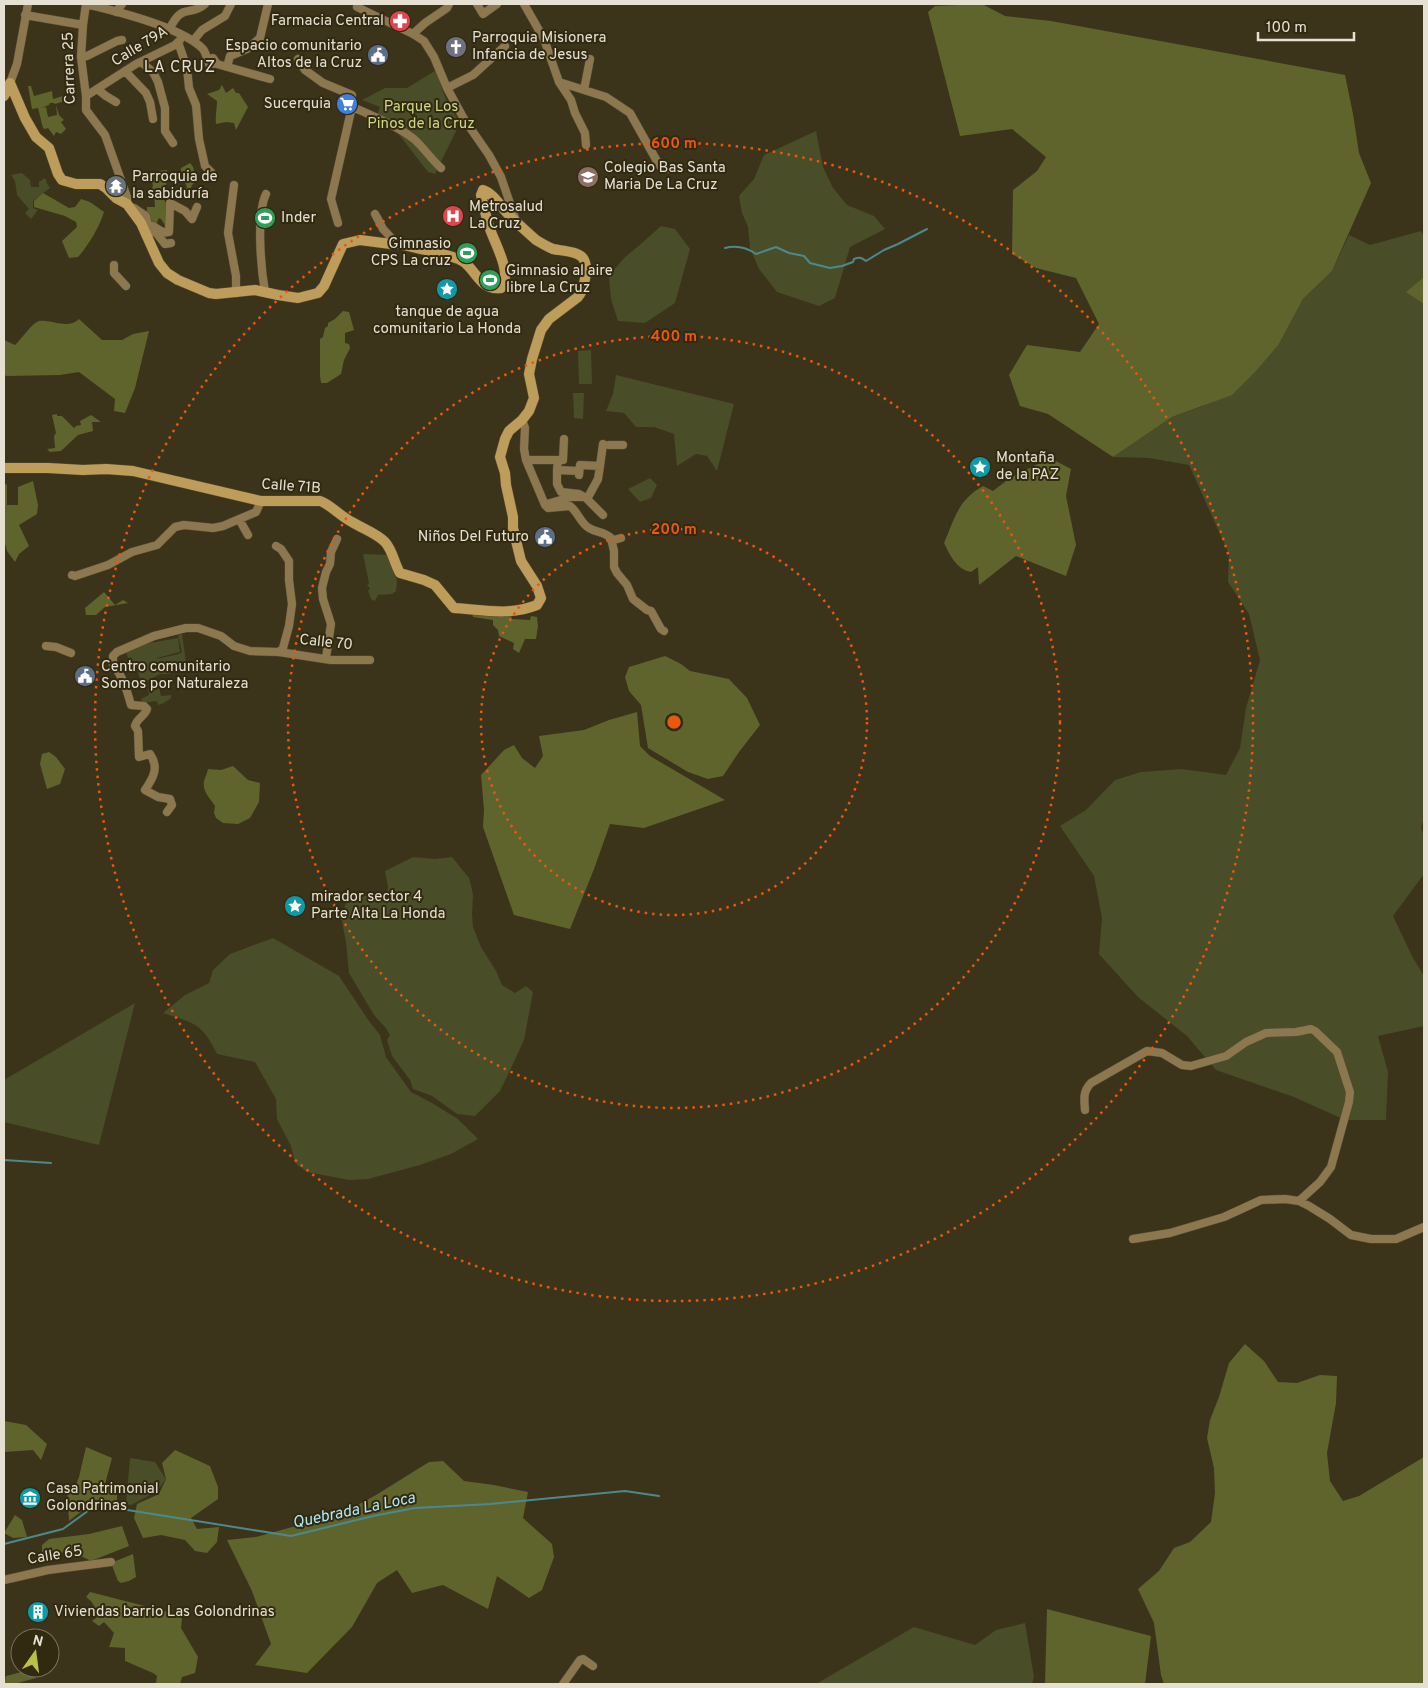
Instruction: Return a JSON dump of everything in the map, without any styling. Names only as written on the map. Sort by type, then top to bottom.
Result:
[{"type":"street","points":[[4,96],[17,64],[28,4]]},
{"type":"street","points":[[86,4],[146,20],[169,30],[180,39],[193,41],[204,50],[209,64],[213,64],[213,58],[219,50]]},
{"type":"street","name":"Carrera 25","points":[[86,4],[81,56],[86,110],[104,135],[130,206],[151,231],[159,263],[167,273],[178,280],[210,293],[236,292]]},
{"type":"street","points":[[116,12],[122,4]]},
{"type":"street","points":[[169,30],[175,18],[181,13],[197,9],[205,4]]},
{"type":"street","points":[[193,41],[202,30],[225,16],[230,4]]},
{"type":"street","points":[[227,67],[230,56],[247,49],[260,38],[268,4]]},
{"type":"street","points":[[413,34],[447,8],[449,4]]},
{"type":"street","points":[[477,4],[483,14],[497,4]]},
{"type":"street","points":[[524,4],[544,39],[559,82],[571,100],[585,133],[586,145]]},
{"type":"street","points":[[359,5],[424,41],[434,57],[447,88],[464,119],[489,155],[501,177],[516,221]]},
{"type":"street","points":[[25,15],[83,25]]},
{"type":"street","points":[[180,39],[187,68],[189,88],[196,106],[199,139],[205,166],[211,172]]},
{"type":"street","name":"Calle 79A","points":[[86,96],[125,70],[175,45],[180,39]]},
{"type":"street","points":[[81,56],[88,56],[122,40]]},
{"type":"street","points":[[447,88],[473,76],[506,46]]},
{"type":"street","points":[[213,58],[217,64],[270,78]]},
{"type":"street","points":[[298,59],[305,70],[324,84],[352,94],[351,111],[331,199],[338,223]]},
{"type":"street","points":[[584,90],[590,59]]},
{"type":"street","points":[[141,62],[153,72],[158,82],[165,108],[165,131],[173,143]]},
{"type":"street","points":[[125,70],[146,93],[153,118]]},
{"type":"street","points":[[559,82],[606,97],[630,113],[658,163],[661,167],[668,169]]},
{"type":"street","points":[[10,83],[25,118],[36,137],[49,148],[62,180],[76,184],[100,184],[116,198],[130,206]]},
{"type":"street","points":[[97,89],[116,102]]},
{"type":"street","points":[[351,111],[356,108],[398,129],[414,140],[441,168]]},
{"type":"street","points":[[234,185],[228,233],[236,276],[236,292],[255,290],[298,298],[318,293],[332,271],[343,244],[360,240],[396,243],[457,258],[468,266],[485,285],[495,289],[501,288],[505,280],[505,273],[490,230],[481,195],[484,190],[537,240],[554,249],[577,254],[583,258],[586,265],[586,276],[581,293],[549,319],[541,330],[532,358],[530,374],[534,398],[530,411],[522,420],[525,428],[524,449],[526,460],[548,508],[570,506],[577,512],[587,527],[601,531],[614,540],[621,538]]},
{"type":"street","points":[[265,292],[261,261],[260,220],[262,202],[266,194]]},
{"type":"street","points":[[151,231],[169,232],[170,204],[185,211],[192,219],[197,207]]},
{"type":"street","points":[[378,219],[375,214],[383,229],[396,243]]},
{"type":"street","points":[[151,231],[165,244],[171,243]]},
{"type":"street","points":[[114,266],[114,272],[126,286]]},
{"type":"street","name":"Calle 71B","points":[[4,468],[33,467],[83,470],[106,468],[133,471],[261,501],[320,501],[384,542],[391,551],[400,574],[435,585],[454,608],[506,612],[520,611],[537,605],[541,598],[537,586],[521,561],[513,528],[513,517],[505,473],[500,457],[509,431],[522,420]]},
{"type":"street","points":[[526,460],[563,460],[564,439]]},
{"type":"street","points":[[585,498],[598,479],[606,445],[622,445]]},
{"type":"street","points":[[558,460],[557,484],[560,492],[579,494],[603,515]]},
{"type":"street","points":[[557,470],[579,473],[580,464],[600,466]]},
{"type":"street","points":[[545,505],[570,497],[585,498]]},
{"type":"street","points":[[72,576],[94,570],[132,552],[157,545],[175,527],[184,525],[213,528],[223,526],[256,512],[261,501]]},
{"type":"street","points":[[239,519],[248,535]]},
{"type":"street","points":[[611,538],[614,550],[614,567],[617,573],[627,585],[633,599],[651,611],[664,631]]},
{"type":"street","points":[[326,658],[330,624],[322,588],[330,564],[331,552],[337,539]]},
{"type":"street","points":[[276,546],[281,549],[290,561],[289,580],[292,604],[289,626],[283,648],[279,652]]},
{"type":"street","name":"Calle 70","points":[[167,812],[172,805],[170,799],[158,797],[145,790],[155,770],[155,761],[150,754],[139,757],[138,731],[135,726],[137,720],[146,712],[147,708],[131,705],[122,678],[113,665],[113,656],[117,652],[154,636],[186,628],[198,628],[221,636],[234,646],[250,651],[279,652],[331,660],[370,660]]},
{"type":"street","points":[[46,646],[71,653]]},
{"type":"street","points":[[1085,1110],[1084,1094],[1086,1088],[1091,1083],[1148,1051],[1162,1054],[1182,1065],[1191,1066],[1226,1056],[1246,1042],[1266,1033],[1296,1032],[1311,1029],[1337,1052],[1350,1092],[1331,1167],[1320,1182],[1299,1201]]},
{"type":"street","points":[[1133,1239],[1170,1233],[1215,1220],[1261,1200],[1285,1199],[1299,1201],[1351,1234],[1371,1239],[1396,1239],[1424,1227]]},
{"type":"street","name":"Calle 65","points":[[4,1580],[48,1570],[111,1562]]},
{"type":"street","points":[[563,1684],[580,1660],[583,1659],[593,1666]]},
{"type":"green space","points":[[982,4],[1005,16],[1051,21],[1345,75],[1359,153],[1371,183],[1332,271],[1303,299],[1279,344],[1232,395],[1172,417],[1113,457],[1048,414],[1020,406],[1009,375],[1027,345],[1080,352],[1099,324],[1076,278],[1036,268],[1012,254],[1013,190],[1037,171],[1046,157],[1012,129],[960,136],[928,12],[935,6]]},
{"type":"green space","name":"Parque Los Pinos de la Cruz","points":[[438,69],[442,91],[460,123],[435,174],[428,172],[397,132],[375,119],[380,107],[362,100],[385,88],[407,88]]},
{"type":"green space","points":[[222,85],[226,93],[233,88],[236,93],[239,93],[248,107],[236,130],[234,123],[216,124],[217,101],[207,94],[219,90]]},
{"type":"green space","points":[[28,86],[31,86],[34,96],[52,91],[53,99],[63,96],[65,101],[55,104],[50,103],[41,108],[46,107],[48,117],[57,115],[56,105],[59,115],[64,120],[61,122],[66,129],[61,134],[56,132],[54,136],[48,128],[43,128],[38,108],[32,109]]},
{"type":"green space","points":[[816,131],[823,167],[833,188],[847,205],[874,216],[885,229],[850,247],[835,298],[819,306],[777,292],[759,269],[750,248],[748,227],[742,213],[739,196],[754,179],[764,155]]},
{"type":"green space","points":[[190,163],[194,169],[194,179],[196,181],[192,185],[188,196],[179,200],[180,193],[187,187],[184,180],[181,180],[179,172],[181,172],[181,168]]},
{"type":"green space","points":[[167,170],[168,176],[163,198],[168,207],[166,227],[159,218],[158,225],[151,225],[147,215],[147,207],[155,207],[154,193],[150,192],[153,186],[149,172]]},
{"type":"green space","points":[[22,173],[30,180],[31,187],[39,187],[39,181],[44,178],[50,188],[33,201],[33,208],[38,210],[31,219],[25,213],[29,209],[17,195],[15,181],[11,175]]},
{"type":"green space","points":[[43,193],[69,208],[75,207],[81,199],[90,202],[104,212],[93,236],[78,257],[69,258],[62,241],[77,227],[76,222],[65,216],[34,207],[34,201]]},
{"type":"green space","points":[[661,226],[675,229],[690,249],[675,303],[645,323],[618,321],[611,299],[609,276],[624,258]]},
{"type":"green space","points":[[1421,231],[1424,237],[1424,277],[1407,292],[1424,304],[1424,817],[1421,828],[1424,836],[1424,874],[1393,916],[1424,976],[1424,1026],[1378,1036],[1388,1072],[1386,1120],[1345,1120],[1294,1097],[1216,1070],[1187,1036],[1138,997],[1099,954],[1102,918],[1094,876],[1060,826],[1086,810],[1115,780],[1141,772],[1182,769],[1226,775],[1240,748],[1246,708],[1260,660],[1249,614],[1228,582],[1229,554],[1189,465],[1149,458],[1113,457],[1172,417],[1203,406],[1279,344],[1303,299],[1332,271],[1349,235],[1370,245]]},
{"type":"green space","points":[[1424,277],[1424,304],[1406,292]]},
{"type":"green space","points":[[343,311],[349,312],[354,330],[345,333],[345,343],[349,344],[350,348],[344,360],[341,374],[327,383],[321,383],[320,339],[323,337],[328,323]]},
{"type":"green space","points":[[79,319],[102,340],[122,340],[133,334],[149,331],[135,388],[125,413],[114,411],[115,399],[79,372],[60,375],[6,376],[4,374],[4,340],[15,345],[37,322],[46,321],[69,324]]},
{"type":"green space","points":[[591,350],[592,384],[579,384],[578,351]]},
{"type":"green space","points":[[616,375],[734,404],[717,471],[707,456],[696,454],[677,466],[674,434],[654,427],[636,427],[624,413],[606,411],[613,394]]},
{"type":"green space","points":[[573,393],[584,393],[583,419],[574,418]]},
{"type":"green space","points":[[57,414],[57,416],[62,416],[74,428],[81,425],[80,421],[91,415],[101,422],[92,422],[93,431],[78,435],[61,451],[50,452],[47,449],[55,448],[54,436],[56,433],[52,415]]},
{"type":"green space","points":[[1050,458],[1071,469],[1066,496],[1076,545],[1066,576],[1016,556],[979,585],[978,567],[971,572],[961,568],[954,561],[944,543],[958,510],[968,497],[983,486],[993,491],[1010,478]]},
{"type":"green space","points":[[650,478],[657,485],[651,498],[640,502],[628,489]]},
{"type":"green space","points":[[33,481],[38,505],[37,514],[19,525],[29,546],[19,554],[15,562],[7,551],[4,540],[4,485],[7,484],[7,505],[18,505],[18,487]]},
{"type":"green space","points":[[363,554],[390,555],[397,581],[396,591],[392,594],[378,595],[375,601],[371,599],[368,591],[370,588],[367,586],[369,583]]},
{"type":"green space","points":[[104,592],[115,605],[123,600],[128,603],[105,607],[96,615],[86,615],[85,608]]},
{"type":"green space","points":[[471,607],[511,615],[512,619],[530,620],[531,616],[537,617],[536,639],[525,639],[519,653],[513,649],[514,643],[499,636],[498,630],[493,625],[493,620],[473,617]]},
{"type":"green space","points":[[182,634],[187,669],[160,674],[147,681],[141,681],[137,669],[134,670],[125,651],[144,644],[178,638],[180,652],[155,658],[182,652],[178,635]]},
{"type":"green space","points":[[665,656],[690,671],[729,679],[747,698],[760,725],[723,776],[708,779],[688,772],[648,748],[641,705],[629,691],[625,677],[629,667]]},
{"type":"green space","points":[[159,687],[161,696],[171,695],[171,698],[158,705],[157,701],[146,704],[142,703],[141,699],[149,695],[148,689]]},
{"type":"green space","points":[[637,712],[640,746],[650,756],[725,800],[644,828],[610,824],[570,929],[514,915],[483,827],[484,810],[481,775],[504,750],[514,745],[522,758],[535,768],[543,756],[539,736],[584,730]]},
{"type":"green space","points":[[49,752],[56,757],[65,769],[60,784],[47,789],[40,764],[42,754]]},
{"type":"green space","points":[[233,766],[248,780],[260,783],[259,802],[250,818],[238,824],[223,823],[216,818],[214,813],[215,806],[204,788],[208,769],[221,770]]},
{"type":"green space","points":[[413,857],[435,859],[452,857],[469,878],[473,895],[473,927],[481,947],[496,971],[502,985],[515,993],[526,986],[533,992],[524,1040],[512,1066],[500,1091],[475,1116],[457,1114],[432,1096],[413,1089],[410,1080],[392,1056],[387,1040],[390,1035],[374,1015],[349,973],[342,922],[345,905],[352,897],[361,894],[378,898],[387,896],[388,887],[385,871]]},
{"type":"green space","points":[[273,938],[339,976],[380,1035],[386,1057],[411,1092],[458,1119],[478,1139],[451,1154],[420,1165],[368,1179],[349,1180],[307,1172],[295,1163],[291,1146],[277,1119],[276,1099],[255,1062],[217,1054],[207,1036],[196,1026],[190,1022],[163,1013],[185,995],[209,983],[213,970],[230,954]]},
{"type":"green space","points":[[135,1003],[99,1145],[4,1122],[4,1080]]},
{"type":"green space","points":[[1245,1344],[1264,1361],[1278,1382],[1297,1383],[1320,1375],[1337,1376],[1336,1403],[1327,1453],[1330,1481],[1343,1501],[1359,1496],[1424,1457],[1424,1684],[1164,1684],[1161,1675],[1154,1623],[1138,1589],[1159,1571],[1174,1548],[1190,1542],[1211,1522],[1215,1493],[1214,1468],[1207,1438],[1210,1420],[1229,1363]]},
{"type":"green space","points":[[4,1421],[26,1425],[47,1444],[41,1460],[33,1450],[4,1452]]},
{"type":"green space","points":[[86,1447],[112,1458],[105,1484],[117,1491],[117,1505],[91,1504],[69,1521],[67,1486],[75,1487]]},
{"type":"green space","points":[[175,1450],[210,1466],[218,1487],[218,1499],[191,1518],[197,1529],[219,1527],[217,1542],[207,1553],[195,1551],[185,1540],[161,1535],[143,1538],[134,1518],[137,1504],[159,1494],[166,1479],[162,1463]]},
{"type":"green space","points":[[130,1458],[155,1462],[166,1479],[156,1492],[131,1505],[126,1504]]},
{"type":"green space","points":[[443,1461],[464,1481],[528,1492],[523,1518],[552,1544],[554,1557],[542,1590],[529,1598],[497,1576],[488,1609],[443,1585],[412,1593],[397,1570],[377,1583],[352,1627],[307,1673],[255,1665],[271,1644],[252,1591],[227,1540],[256,1537],[343,1513],[429,1462]]},
{"type":"green space","points":[[15,1515],[22,1520],[27,1537],[13,1538],[4,1533]]},
{"type":"green space","points":[[122,1526],[129,1546],[91,1561],[67,1553],[42,1553],[42,1545],[49,1539],[89,1534]]},
{"type":"green space","points":[[133,1554],[136,1577],[121,1583],[118,1581],[111,1563]]},
{"type":"green space","points":[[90,1592],[180,1615],[182,1619],[181,1628],[198,1657],[195,1673],[182,1677],[180,1684],[159,1684],[156,1683],[157,1676],[153,1673],[125,1661],[125,1648],[109,1647],[114,1633],[104,1622],[99,1626],[92,1621],[100,1615],[86,1597]]},
{"type":"green space","points":[[1047,1609],[1151,1636],[1145,1684],[1045,1684]]},
{"type":"green space","points":[[1025,1623],[1034,1677],[1032,1684],[816,1684],[914,1627],[975,1645],[996,1630]]},
{"type":"green space","points":[[10,1675],[10,1678],[36,1678],[14,1684],[4,1684],[6,1676]]},
{"type":"waterway","points":[[725,248],[741,247],[756,254],[776,247],[789,253],[804,256],[810,263],[830,268],[853,262],[857,258],[866,261],[927,229]]},
{"type":"waterway","points":[[4,1160],[51,1163]]},
{"type":"waterway","name":"Quebrada La Loca","points":[[4,1544],[63,1529],[96,1505],[291,1536],[415,1508],[490,1504],[625,1491],[659,1496]]},
{"type":"place","name":"Farmacia Central","points":[[400,21]]},
{"type":"place","name":"Parroquia Misionera Infancia de Jesus","points":[[456,47]]},
{"type":"place","name":"Espacio comunitario Altos de la Cruz","points":[[378,55]]},
{"type":"place","name":"Sucerquia","points":[[347,104]]},
{"type":"place","name":"Colegio Bas Santa Maria De La Cruz","points":[[588,177]]},
{"type":"place","name":"Parroquia de la sabiduría","points":[[116,186]]},
{"type":"place","name":"Metrosalud La Cruz","points":[[453,216]]},
{"type":"place","name":"Inder","points":[[265,218]]},
{"type":"place","name":"Gimnasio CPS La cruz","points":[[467,253]]},
{"type":"place","name":"Gimnasio al aire libre La Cruz","points":[[490,280]]},
{"type":"place","name":"tanque de agua comunitario La Honda","points":[[447,289]]},
{"type":"place","name":"Montaña de la PAZ","points":[[980,467]]},
{"type":"place","name":"Niños Del Futuro","points":[[545,537]]},
{"type":"place","name":"Centro comunitario Somos por Naturaleza","points":[[85,676]]},
{"type":"place","name":"mirador sector 4 Parte Alta La Honda","points":[[295,906]]},
{"type":"place","name":"Casa Patrimonial Golondrinas","points":[[30,1498]]},
{"type":"place","name":"Viviendas barrio Las Golondrinas","points":[[38,1612]]},
{"type":"district","name":"LA CRUZ","points":[[180,68]]}]
